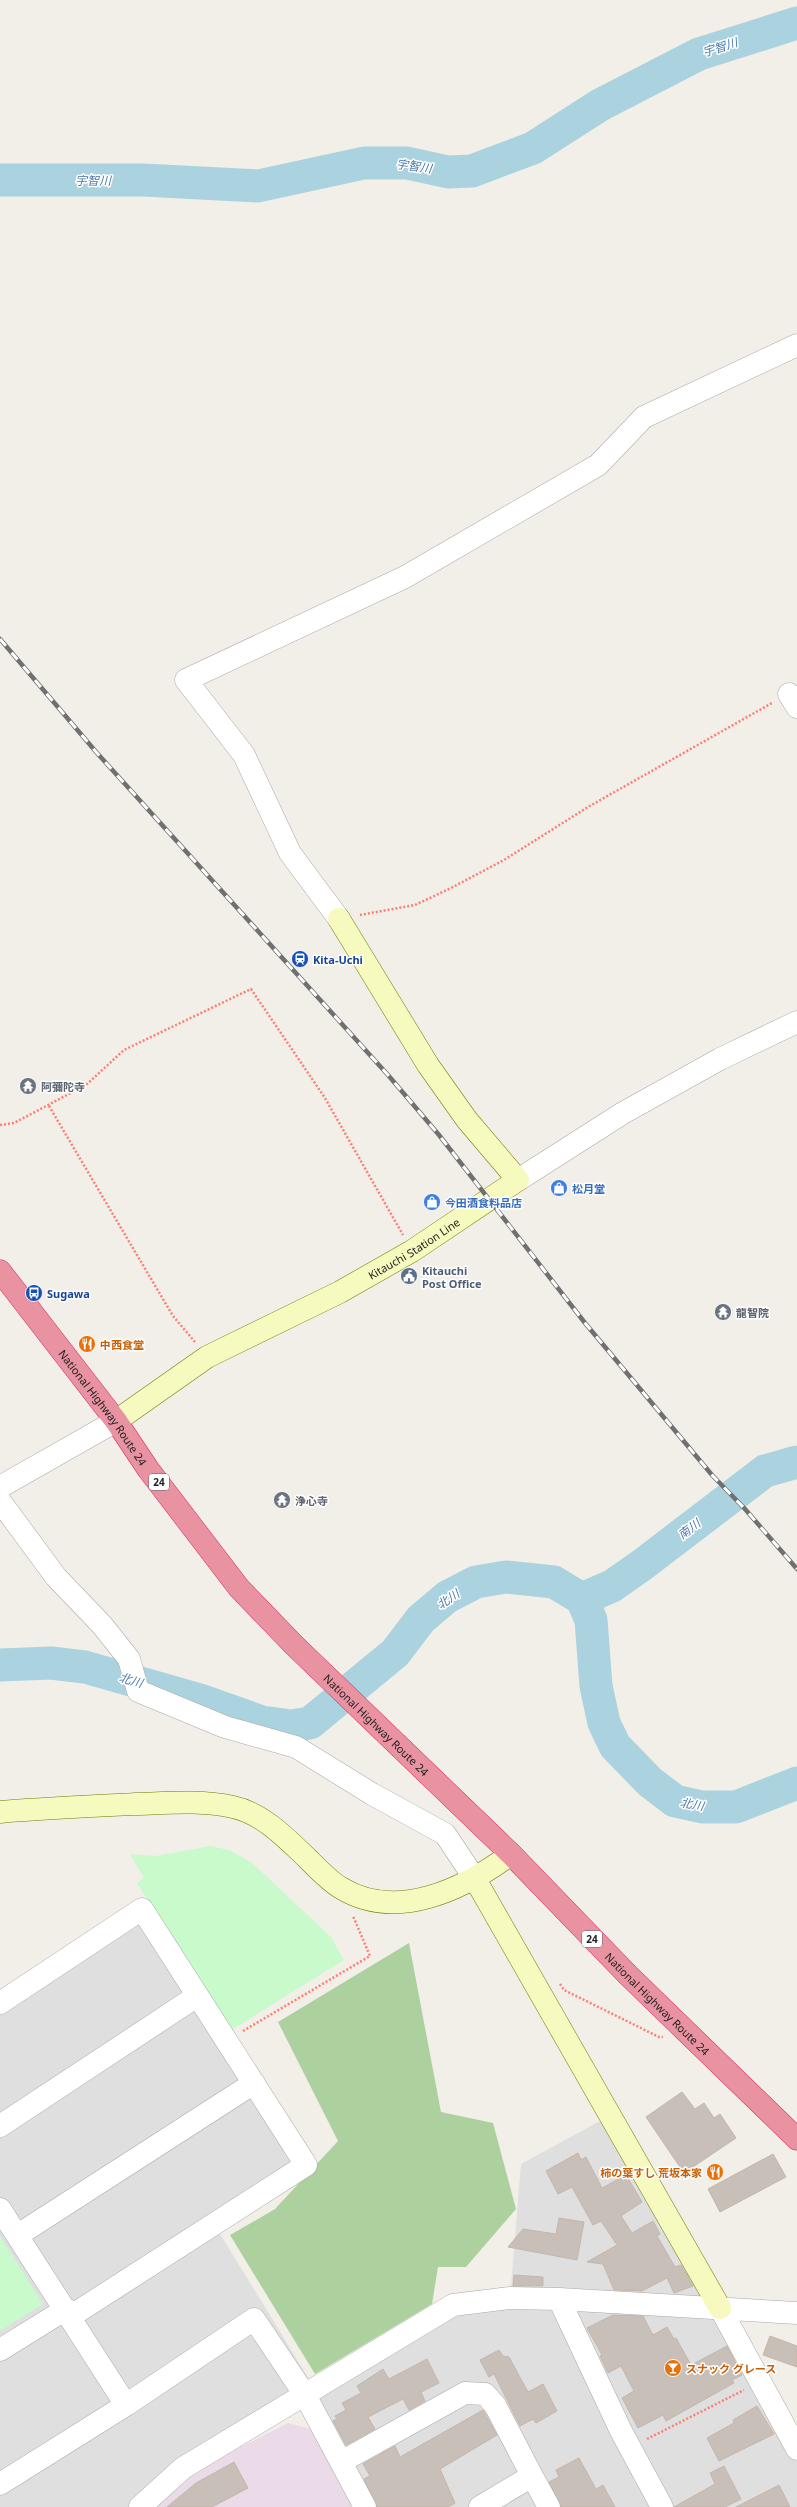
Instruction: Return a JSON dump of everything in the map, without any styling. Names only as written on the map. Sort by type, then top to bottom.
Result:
[{"type":"highway","name":"National Highway Route 24","points":[[0,1271],[116,1421],[148,1468],[235,1582],[294,1645],[511,1854],[628,1975],[692,2035],[797,2139]]},
{"type":"street","points":[[797,345],[644,417],[598,465],[405,577],[186,680],[244,755],[290,853],[339,919],[428,1065],[467,1120],[518,1180],[623,1113],[720,1059],[797,1022]]},
{"type":"street","name":"Kitauchi Station Line","points":[[116,1421],[208,1357],[340,1292],[412,1251],[518,1180]]},
{"type":"street","points":[[0,1487],[116,1421]]},
{"type":"street","points":[[0,1501],[56,1577],[102,1625],[129,1659],[138,1691],[226,1727],[296,1747],[372,1794],[445,1834],[476,1879],[720,2308],[797,2449]]},
{"type":"street","points":[[0,1812],[65,1807],[192,1802],[234,1807],[262,1820],[288,1839],[341,1888],[372,1902],[401,1904],[441,1893],[476,1879],[511,1854]]},
{"type":"street","points":[[0,2003],[142,1909],[306,2165],[68,2313],[0,2350]]},
{"type":"street","points":[[0,2126],[197,1996]]},
{"type":"street","points":[[18,2235],[254,2083]]},
{"type":"street","points":[[0,2209],[126,2405]]},
{"type":"street","points":[[140,2507],[183,2468],[305,2396],[453,2305],[510,2298],[559,2299],[797,2313]]},
{"type":"street","points":[[559,2299],[630,2448],[662,2507]]},
{"type":"street","points":[[0,2484],[126,2405],[254,2319],[305,2396],[365,2507]]},
{"type":"street","points":[[341,2462],[465,2393],[485,2394],[495,2405],[549,2507]]},
{"type":"street","points":[[480,2507],[532,2476]]},
{"type":"path","points":[[339,919],[414,905],[451,888],[504,860],[588,807],[793,700]]},
{"type":"path","points":[[0,1126],[14,1123],[49,1106],[86,1085],[124,1050],[251,989],[325,1098],[412,1251]]},
{"type":"path","points":[[49,1106],[173,1316],[208,1357]]},
{"type":"path","points":[[226,2041],[370,1956],[352,1915]]},
{"type":"path","points":[[556,1977],[564,1990],[659,2037],[692,2035]]},
{"type":"path","points":[[630,2448],[760,2381]]},
{"type":"shaded area","points":[[142,1909],[306,2165],[214,2224],[315,2389],[453,2305],[510,2298],[521,2164],[609,2116],[797,2449],[797,2507],[365,2507],[305,2396],[140,2507],[0,2507],[0,2003]]},
{"type":"shaded area","points":[[288,2423],[315,2430],[355,2507],[154,2507],[189,2473]]},
{"type":"green space","points":[[210,1846],[229,1850],[251,1862],[331,1937],[344,1960],[230,2031],[137,1883],[144,1878],[130,1854],[156,1856]]},
{"type":"green space","points":[[409,1943],[441,2112],[493,2123],[516,2209],[466,2267],[438,2267],[432,2304],[315,2374],[230,2235],[275,2209],[338,2141],[278,2022]]},
{"type":"green space","points":[[0,2236],[43,2304],[0,2331]]},
{"type":"building","points":[[682,2092],[695,2109],[704,2103],[714,2118],[720,2114],[736,2138],[684,2173],[646,2117]]},
{"type":"building","points":[[578,2153],[581,2160],[586,2157],[602,2188],[626,2175],[642,2202],[621,2216],[632,2233],[653,2221],[660,2234],[657,2236],[675,2267],[681,2265],[693,2286],[674,2293],[667,2278],[642,2291],[614,2290],[603,2264],[587,2262],[617,2245],[601,2221],[593,2225],[572,2187],[558,2194],[546,2171]]},
{"type":"building","points":[[773,2154],[786,2177],[720,2212],[708,2189]]},
{"type":"building","points":[[559,2218],[584,2222],[577,2260],[508,2247],[523,2229],[556,2234]]},
{"type":"building","points":[[514,2275],[543,2277],[543,2286],[513,2286]]},
{"type":"building","points":[[613,2315],[643,2316],[653,2335],[667,2327],[674,2339],[676,2338],[691,2365],[727,2346],[742,2375],[732,2380],[734,2383],[666,2421],[663,2415],[638,2428],[622,2398],[634,2391],[621,2366],[608,2373],[600,2356],[602,2355],[587,2328]]},
{"type":"building","points":[[770,2336],[797,2346],[797,2367],[763,2355]]},
{"type":"building","points":[[499,2350],[503,2356],[509,2357],[528,2392],[543,2384],[557,2411],[536,2423],[533,2419],[520,2426],[494,2374],[489,2377],[480,2360]]},
{"type":"building","points":[[427,2359],[439,2383],[421,2392],[425,2401],[409,2410],[403,2399],[368,2417],[375,2429],[346,2445],[333,2421],[337,2419],[335,2416],[346,2410],[342,2403],[361,2393],[357,2386],[383,2369],[389,2379]]},
{"type":"building","points":[[757,2406],[774,2434],[719,2461],[707,2438],[734,2423],[733,2420]]},
{"type":"building","points":[[483,2410],[497,2435],[440,2469],[455,2503],[448,2507],[377,2507],[364,2479],[370,2476],[363,2464],[395,2446],[400,2457]]},
{"type":"building","points":[[579,2458],[596,2489],[603,2485],[615,2507],[561,2507],[549,2482],[559,2477],[556,2470]]},
{"type":"building","points":[[234,2462],[248,2488],[212,2507],[167,2507],[196,2483]]},
{"type":"building","points":[[724,2466],[741,2499],[725,2507],[674,2507],[715,2484],[710,2473]]},
{"type":"building","points":[[779,2485],[790,2507],[736,2507]]},
{"type":"waterway","name":"宇智川","points":[[0,180],[143,180],[258,186],[364,163],[407,163],[448,172],[472,171],[533,148],[600,105],[699,54],[797,23]]},
{"type":"waterway","name":"南川","points":[[582,1599],[612,1586],[642,1565],[765,1471],[797,1462]]},
{"type":"waterway","name":"北川","points":[[0,1665],[51,1663],[85,1667],[200,1700],[262,1722],[291,1726],[310,1723],[395,1653],[421,1619],[447,1597],[476,1582],[506,1577],[554,1582],[582,1599],[591,1620],[596,1686],[604,1723],[615,1746],[650,1782],[675,1801],[702,1807],[736,1807],[797,1783]]},
{"type":"railway","points":[[0,639],[97,753],[388,1075],[439,1135],[585,1323],[712,1475],[745,1509],[797,1569]]},
{"type":"place","name":"Kita-Uchi","points":[[300,959]]},
{"type":"place","name":"阿彌陀寺","points":[[28,1086]]},
{"type":"place","name":"松月堂","points":[[559,1188]]},
{"type":"place","name":"今田酒食料品店","points":[[432,1202]]},
{"type":"place","name":"Kitauchi Post Office","points":[[409,1276]]},
{"type":"place","name":"Sugawa","points":[[34,1293]]},
{"type":"place","name":"龍智院","points":[[723,1312]]},
{"type":"place","name":"中西食堂","points":[[87,1344]]},
{"type":"place","name":"浄心寺","points":[[282,1500]]},
{"type":"place","name":"柿の葉すし 荒坂本家","points":[[715,2172]]},
{"type":"place","name":"スナック グレース","points":[[673,2368]]}]
